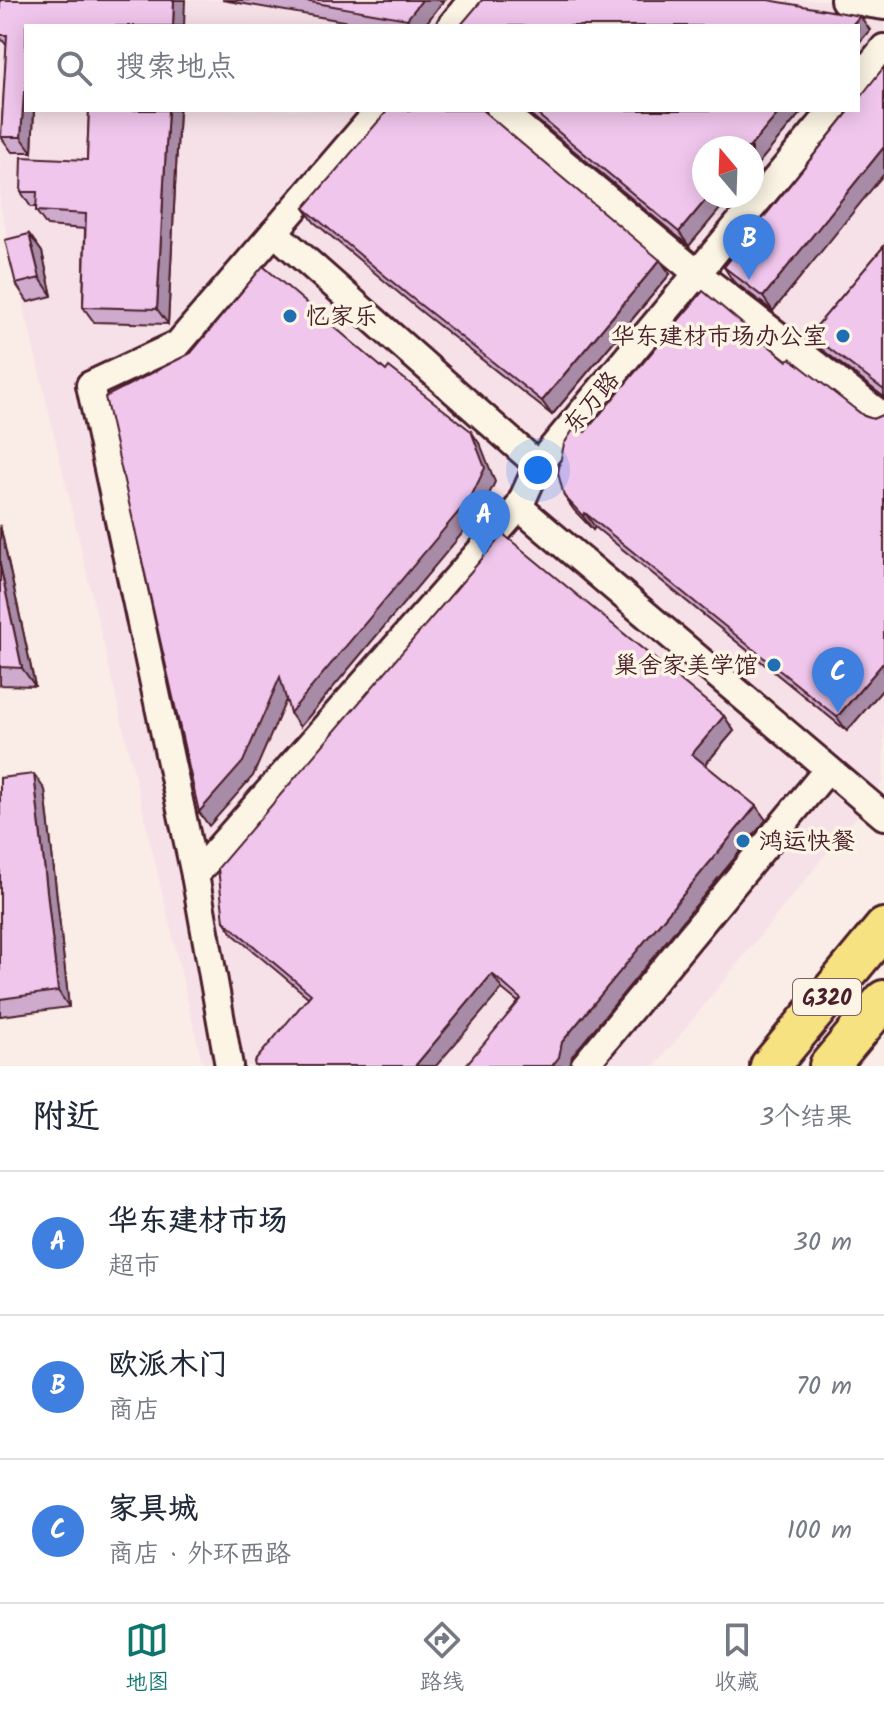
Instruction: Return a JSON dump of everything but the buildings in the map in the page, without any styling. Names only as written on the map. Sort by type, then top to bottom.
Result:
[{"type":"highway","name":"G320","points":[[770,1066],[884,928]]},
{"type":"highway","name":"G320","points":[[829,1066],[884,1000]]},
{"type":"lane","points":[[453,24],[472,0]]},
{"type":"lane","points":[[844,0],[884,6]]},
{"type":"lane","points":[[860,78],[884,48]]},
{"type":"lane","points":[[229,1066],[195,875],[90,385],[178,344],[377,112]]},
{"type":"lane","points":[[502,112],[698,274],[884,417]]},
{"type":"lane","name":"东万路","points":[[195,875],[519,507],[538,465],[831,112]]},
{"type":"lane","points":[[274,232],[538,465]]},
{"type":"lane","points":[[519,507],[884,816]]},
{"type":"lane","points":[[584,1066],[828,769]]},
{"type":"shaded area","points":[[0,0],[884,0],[884,782],[655,1066],[203,1066],[0,205]]},
{"type":"place","name":"欧派木门","points":[[749,280]]},
{"type":"place","name":"忆家乐","points":[[290,316]]},
{"type":"place","name":"华东建材市场办公室","points":[[843,336]]},
{"type":"place","name":"华东建材市场","points":[[484,556]]},
{"type":"place","name":"巢舍家美学馆","points":[[774,665]]},
{"type":"place","name":"家具城","points":[[838,713]]},
{"type":"place","name":"鸿运快餐","points":[[743,841]]}]
